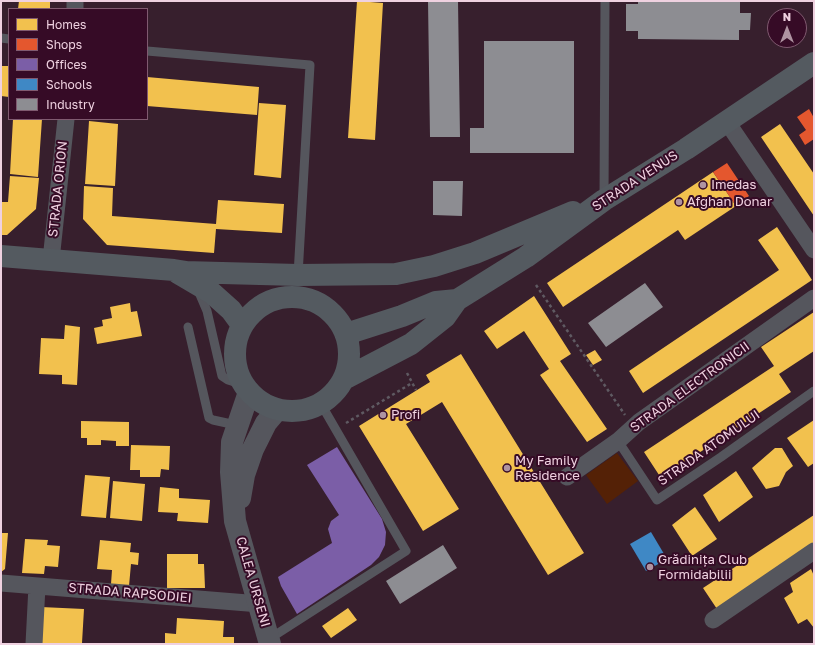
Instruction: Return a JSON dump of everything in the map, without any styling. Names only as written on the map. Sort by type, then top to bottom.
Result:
[{"type":"main road","name":"STRADA VENUS","points":[[344,379],[411,344],[445,317],[457,300],[526,257],[604,200],[726,122],[814,63]]},
{"type":"main road","points":[[184,274],[396,274],[434,266],[475,253],[604,200]]},
{"type":"main road","points":[[1,256],[51,260],[248,282],[276,290],[293,297]]},
{"type":"main road","points":[[184,274],[222,301],[242,325]]},
{"type":"main road","points":[[293,297],[310,299],[325,307],[338,319],[346,334],[350,349],[349,364],[344,379],[334,393],[321,404],[300,411],[277,410],[257,400],[246,388],[236,366],[235,345],[242,325],[256,310],[273,300],[293,297]]},
{"type":"main road","name":"STRADA VENUS","points":[[346,334],[402,316],[436,302],[457,300]]},
{"type":"street","name":"STRADA ORION","points":[[51,260],[66,120]]},
{"type":"street","points":[[726,122],[814,250]]},
{"type":"street","name":"STRADA ELECTRONICII","points":[[567,477],[618,441],[633,427],[814,298]]},
{"type":"street","name":"CALEA URSENI","points":[[246,388],[232,442],[231,472],[235,521],[270,642]]},
{"type":"street","name":"CALEA URSENI","points":[[235,521],[244,475],[253,449],[266,423],[277,410]]},
{"type":"street","points":[[713,620],[814,551]]},
{"type":"street","name":"STRADA RAPSODIEI","points":[[1,582],[260,604]]},
{"type":"street","points":[[34,644],[37,586]]},
{"type":"lane","points":[[604,200],[605,1]]},
{"type":"lane","points":[[148,51],[310,65],[298,275]]},
{"type":"lane","points":[[184,274],[207,311],[222,376],[246,388]]},
{"type":"lane","points":[[188,327],[208,418],[236,425]]},
{"type":"lane","name":"STRADA ATOMULUI","points":[[618,441],[657,500],[814,391]]},
{"type":"lane","points":[[270,642],[406,551],[321,404]]},
{"type":"path","points":[[536,285],[633,427]]},
{"type":"path","points":[[407,374],[416,390]]},
{"type":"path","points":[[346,423],[412,383]]},
{"type":"shaded area","points":[[617,453],[638,481],[607,504],[586,475]]},
{"type":"building: Homes","points":[[19,1],[50,1],[50,8],[18,8]]},
{"type":"building: Homes","points":[[357,1],[383,3],[375,140],[348,138]]},
{"type":"building: Homes","points":[[1,66],[8,66],[8,97],[1,96]]},
{"type":"building: Homes","points":[[148,77],[259,87],[257,115],[148,106]]},
{"type":"building: Homes","points":[[259,103],[286,105],[281,178],[254,175]]},
{"type":"building: Homes","points":[[13,120],[42,120],[38,177],[10,174]]},
{"type":"building: Homes","points":[[89,121],[118,124],[115,186],[85,184]]},
{"type":"building: Homes","points":[[780,124],[814,174],[814,216],[761,137]]},
{"type":"building: Homes","points":[[713,172],[736,206],[685,240],[678,230],[563,307],[547,283]]},
{"type":"building: Homes","points":[[10,176],[39,178],[36,209],[7,235],[1,235],[1,202],[8,202]]},
{"type":"building: Homes","points":[[84,186],[113,188],[112,216],[216,224],[218,200],[284,204],[282,233],[216,229],[214,253],[107,245],[83,219]]},
{"type":"building: Homes","points":[[777,227],[812,280],[643,393],[629,371],[779,270],[758,240]]},
{"type":"building: Homes","points":[[534,296],[571,354],[560,361],[607,429],[587,442],[540,375],[549,369],[524,331],[497,349],[484,331]]},
{"type":"building: Homes","points":[[130,303],[131,312],[137,311],[142,336],[97,344],[94,328],[103,326],[102,320],[112,318],[110,307]]},
{"type":"building: Homes","points":[[814,312],[814,351],[779,374],[791,392],[661,478],[644,452],[774,366],[761,347]]},
{"type":"building: Homes","points":[[65,325],[80,327],[77,385],[62,384],[62,375],[39,374],[41,338],[64,339]]},
{"type":"building: Homes","points":[[595,350],[602,360],[593,365],[586,355]]},
{"type":"building: Homes","name":"My Family Residence","points":[[461,354],[584,553],[548,575],[442,402],[406,424],[459,509],[423,531],[359,426],[430,382],[426,375]]},
{"type":"building: Homes","points":[[814,420],[814,463],[808,467],[787,438]]},
{"type":"building: Homes","points":[[81,421],[129,422],[129,446],[116,446],[116,441],[101,440],[101,445],[87,445],[87,438],[81,438]]},
{"type":"building: Homes","points":[[131,445],[170,446],[169,470],[161,469],[160,477],[140,477],[140,470],[130,470]]},
{"type":"building: Homes","points":[[775,448],[782,448],[793,466],[786,472],[779,486],[766,489],[752,468]]},
{"type":"building: Homes","points":[[736,471],[753,497],[719,522],[703,495]]},
{"type":"building: Homes","points":[[85,475],[110,477],[106,518],[81,516]]},
{"type":"building: Homes","points":[[113,481],[145,484],[142,521],[110,518]]},
{"type":"building: Homes","points":[[160,487],[179,489],[179,498],[210,500],[208,523],[177,521],[178,513],[158,512]]},
{"type":"building: Homes","points":[[695,507],[717,539],[692,556],[672,525]]},
{"type":"building: Homes","points":[[814,515],[814,544],[717,609],[703,588]]},
{"type":"building: Homes","points":[[1,533],[8,533],[5,569],[1,572]]},
{"type":"building: Homes","points":[[25,539],[48,540],[47,545],[60,546],[58,567],[45,566],[44,574],[22,573]]},
{"type":"building: Homes","points":[[100,540],[131,543],[130,552],[139,553],[138,565],[131,564],[129,586],[111,584],[112,570],[97,569]]},
{"type":"building: Homes","points":[[167,554],[198,554],[198,564],[204,564],[205,588],[167,588]]},
{"type":"building: Homes","points":[[811,569],[814,576],[814,628],[807,619],[798,624],[784,598],[793,592],[790,583]]},
{"type":"building: Homes","points":[[41,607],[84,609],[82,643],[40,644]]},
{"type":"building: Homes","points":[[348,608],[357,620],[331,638],[322,626]]},
{"type":"building: Homes","points":[[177,618],[224,621],[223,637],[234,637],[234,644],[165,644],[165,633],[176,634]]},
{"type":"building: Shops","points":[[809,109],[814,118],[814,139],[805,145],[799,135],[806,130],[797,117]]},
{"type":"building: Shops","points":[[727,163],[749,196],[736,206],[713,172]]},
{"type":"building: Offices","points":[[337,447],[382,519],[386,532],[385,545],[379,557],[371,565],[297,614],[281,586],[278,577],[332,543],[328,529],[331,521],[339,515],[307,465]]},
{"type":"building: Schools","points":[[651,532],[667,559],[646,571],[630,544]]},
{"type":"building: Industry","points":[[428,1],[458,1],[460,137],[430,137]]},
{"type":"building: Industry","points":[[638,1],[740,1],[740,13],[751,13],[750,30],[739,30],[739,40],[638,39],[638,31],[626,31],[626,4],[638,4]]},
{"type":"building: Industry","points":[[484,41],[574,41],[574,153],[470,153],[470,128],[484,128]]},
{"type":"building: Industry","points":[[433,181],[463,181],[462,216],[433,215]]},
{"type":"building: Industry","points":[[645,283],[663,307],[606,347],[588,323]]},
{"type":"building: Industry","points":[[443,545],[457,568],[400,604],[386,581]]},
{"type":"place","name":"Imedas","points":[[703,185]]},
{"type":"place","name":"Afghan Donar","points":[[679,202]]},
{"type":"place","name":"Profi","points":[[383,415]]},
{"type":"place","name":"My Family Residence","points":[[507,468]]},
{"type":"place","name":"Grădinița Club Formidabilii","points":[[650,567]]}]
